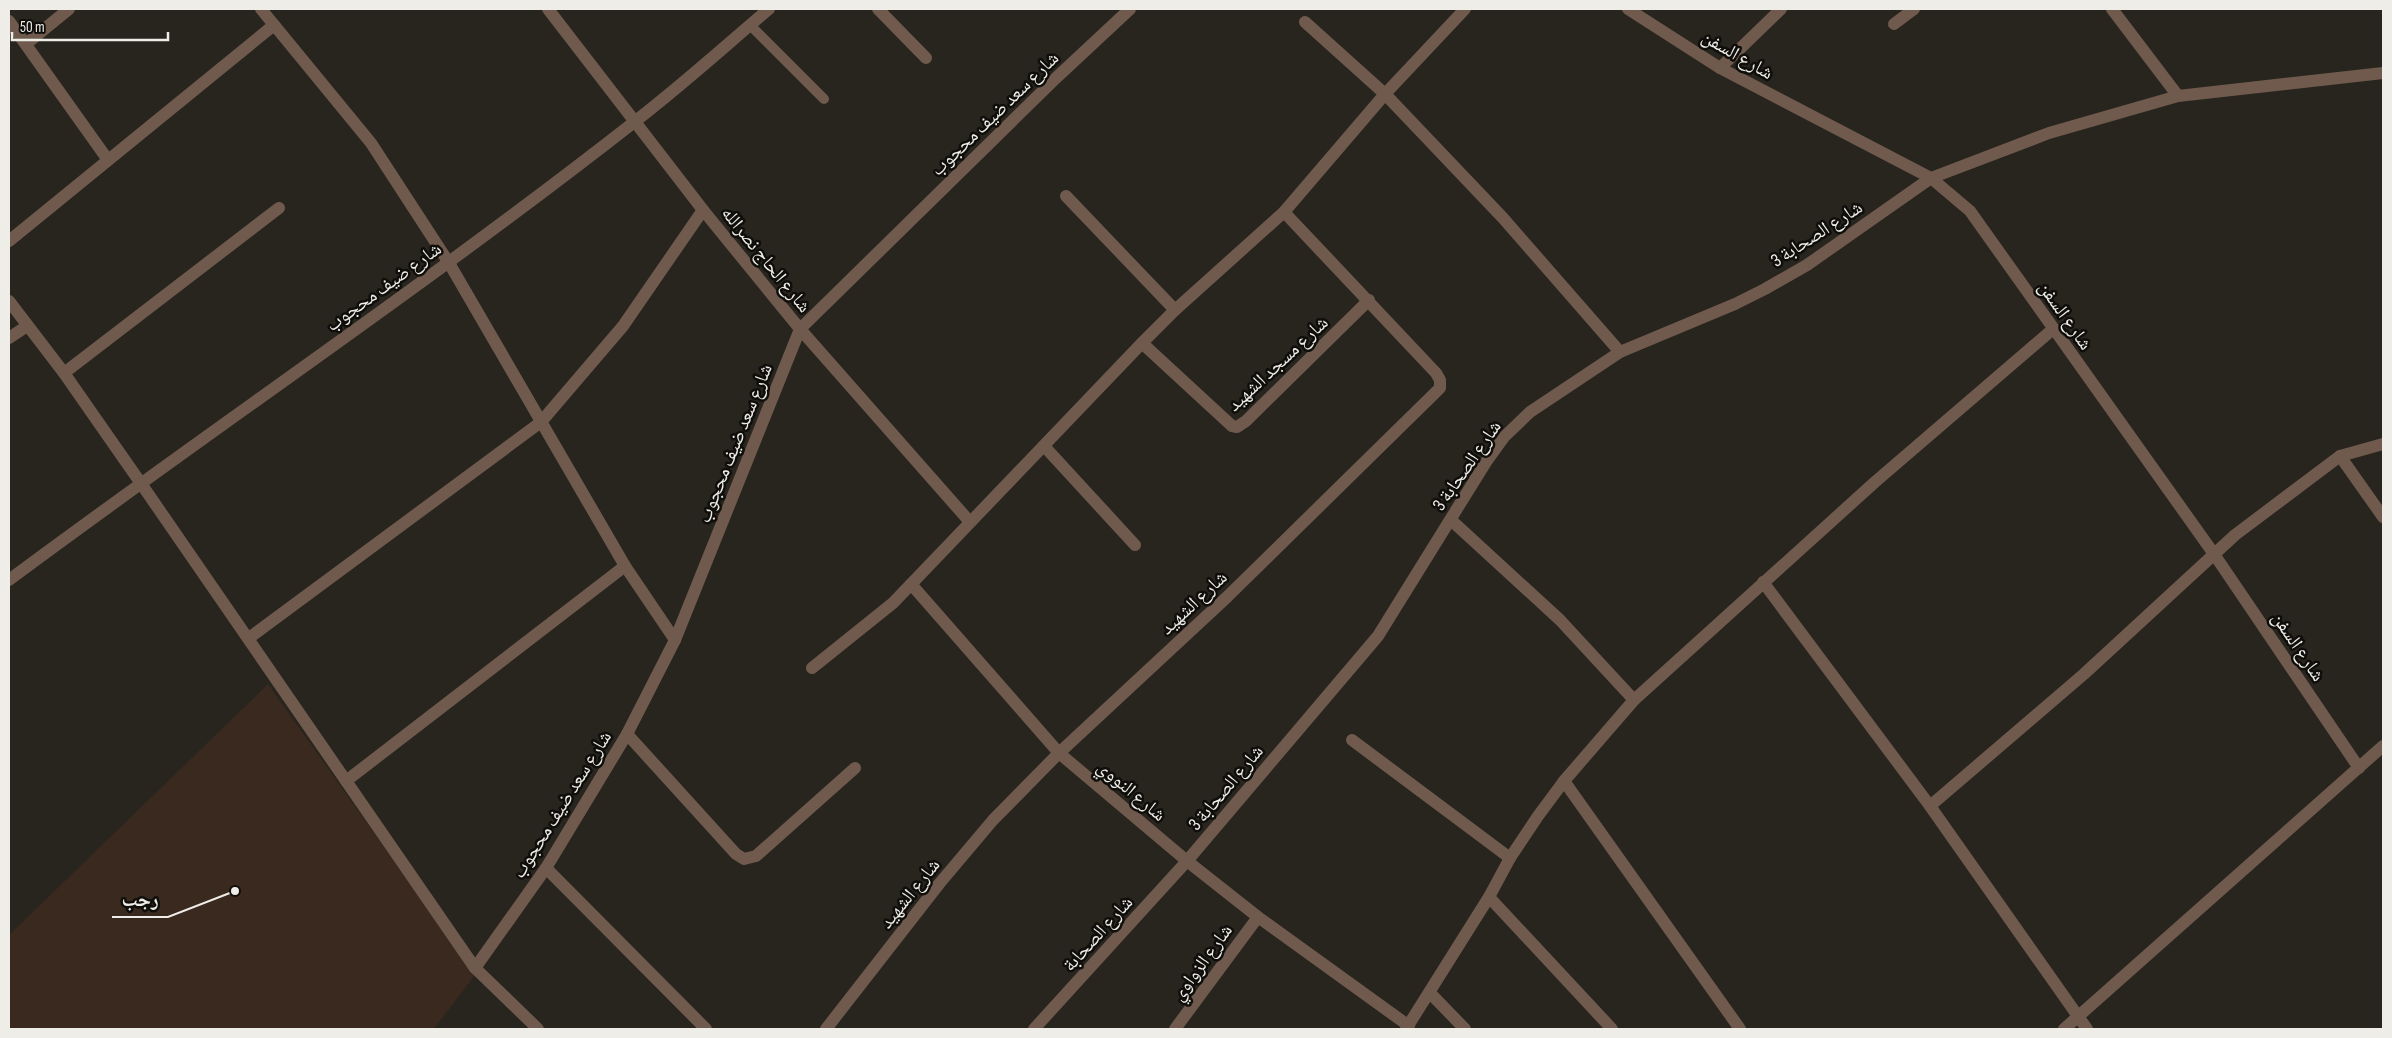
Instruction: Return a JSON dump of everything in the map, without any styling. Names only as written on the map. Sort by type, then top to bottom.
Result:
[{"type":"street","points":[[26,44],[69,9]]},
{"type":"street","points":[[261,9],[371,143],[449,263],[625,566],[675,640]]},
{"type":"street","name":"شارع الحاج نصرالله","points":[[548,9],[704,210],[800,329],[970,522]]},
{"type":"street","name":"شارع ضيف محجوب","points":[[9,580],[140,482],[449,263],[635,122],[768,9]]},
{"type":"street","points":[[878,9],[926,58]]},
{"type":"street","name":"شارع سعد ضيف محجوب","points":[[475,968],[546,868],[627,734],[675,640],[800,329],[1056,78],[1130,9]]},
{"type":"street","points":[[812,668],[893,603],[1175,310],[1284,212],[1384,94],[1465,9]]},
{"type":"street","name":"شارع السفن","points":[[1628,9],[1720,68],[1931,178],[1970,212],[2052,330],[2214,554],[2359,768]]},
{"type":"street","points":[[1720,68],[1781,9]]},
{"type":"street","points":[[1894,24],[1914,9]]},
{"type":"street","points":[[2112,9],[2178,96]]},
{"type":"street","points":[[9,21],[108,160]]},
{"type":"street","points":[[1305,22],[1384,94],[1504,218],[1620,352]]},
{"type":"street","points":[[9,241],[274,25]]},
{"type":"street","name":"شارع الصحابة 3","points":[[1187,861],[1378,636],[1504,437],[1530,412],[1620,352],[1735,304],[1765,289],[1807,265],[1931,178],[2049,133],[2178,96],[2383,73]]},
{"type":"street","points":[[1066,196],[1175,310]]},
{"type":"street","points":[[64,374],[279,208]]},
{"type":"street","points":[[249,638],[540,422],[622,326],[704,210]]},
{"type":"street","name":"شارع الشهيد","points":[[826,1029],[939,884],[994,820],[1059,753],[1227,597],[1440,388],[1440,380],[1436,372],[1284,212]]},
{"type":"street","name":"شارع مسجد الشهيد","points":[[1142,343],[1232,426],[1237,428],[1246,422],[1369,300]]},
{"type":"street","points":[[9,301],[64,374],[249,638],[475,968],[538,1029]]},
{"type":"street","points":[[9,338],[27,326]]},
{"type":"street","points":[[1408,1027],[1489,897],[1510,858],[1564,781],[1634,700],[1924,439],[2052,330]]},
{"type":"street","points":[[1930,806],[2084,674],[2235,535],[2340,456],[2383,444]]},
{"type":"street","points":[[1044,446],[1135,545]]},
{"type":"street","points":[[2340,456],[2383,517]]},
{"type":"street","points":[[1451,520],[1560,620],[1634,700]]},
{"type":"street","points":[[346,781],[625,566]]},
{"type":"street","points":[[1763,582],[1930,806],[2087,1029]]},
{"type":"street","name":"شارع النووي","points":[[910,584],[1059,753],[1258,918],[1408,1027]]},
{"type":"street","points":[[627,734],[736,854],[744,859],[756,856],[855,768]]},
{"type":"street","points":[[1352,740],[1510,858]]},
{"type":"street","points":[[2064,1029],[2383,746]]},
{"type":"street","points":[[1564,781],[1740,1029]]},
{"type":"street","name":"شارع الصحابة","points":[[1034,1029],[1187,861]]},
{"type":"street","points":[[546,868],[706,1029]]},
{"type":"street","points":[[1489,897],[1612,1029]]},
{"type":"street","name":"شارع الزواوي","points":[[1180,1028],[1258,918]]},
{"type":"street","points":[[1430,993],[1465,1029]]},
{"type":"lane","points":[[750,25],[824,99]]},
{"type":"shaded area","points":[[268,684],[475,975],[434,1029],[9,1029],[9,935]]},
{"type":"place","name":"رجب","points":[[235,891]]}]
